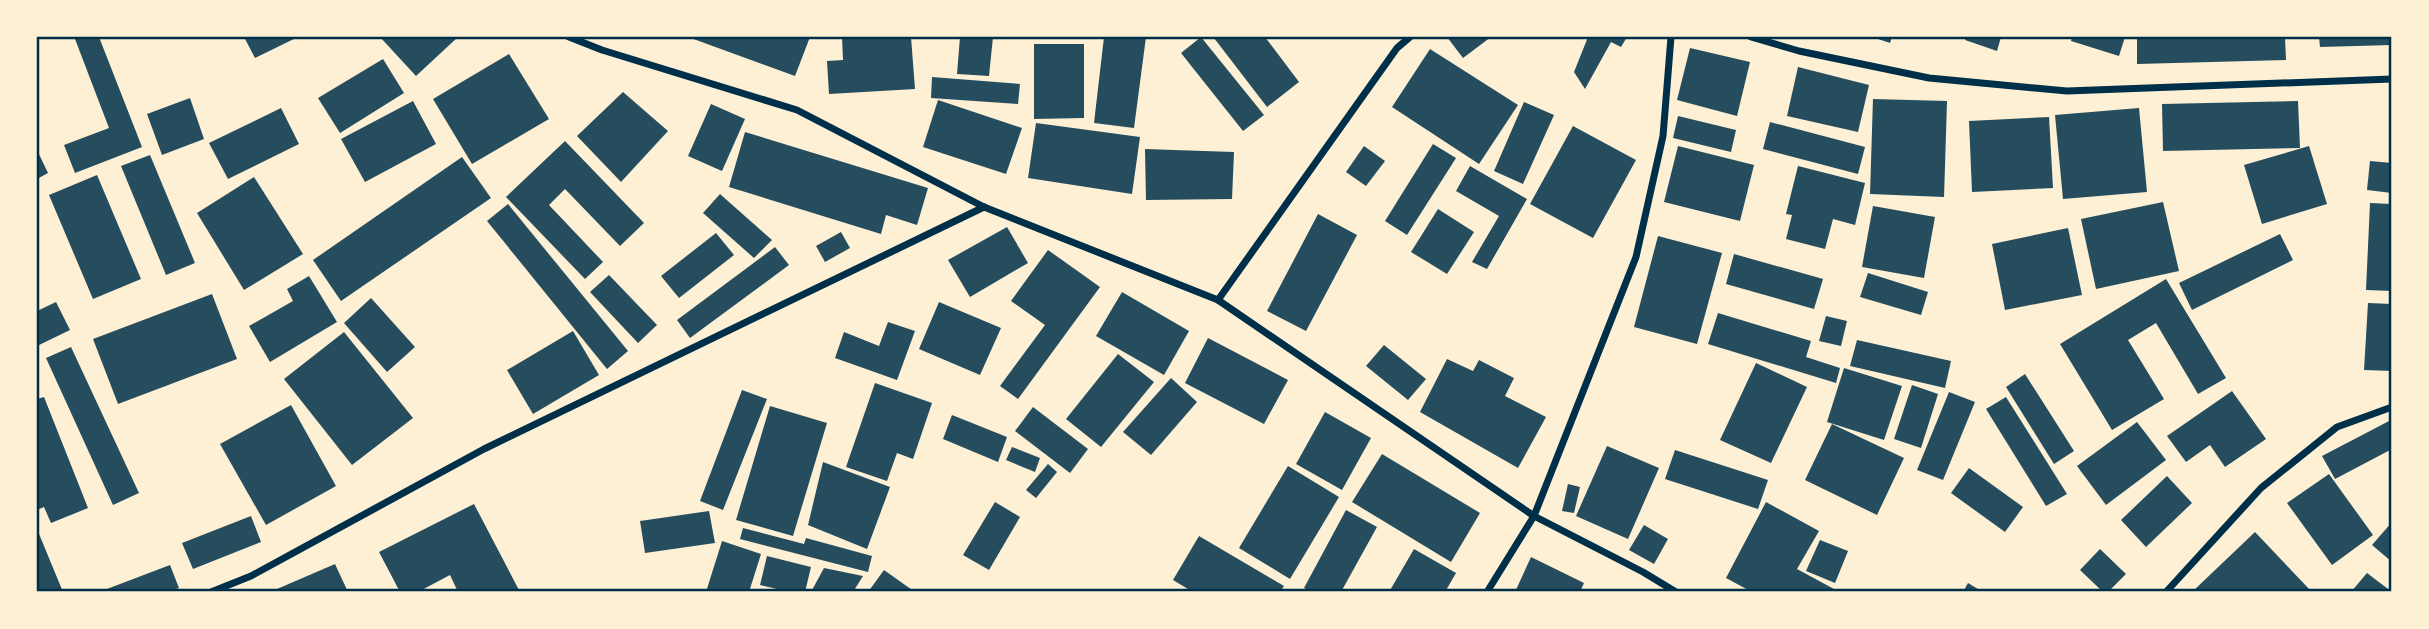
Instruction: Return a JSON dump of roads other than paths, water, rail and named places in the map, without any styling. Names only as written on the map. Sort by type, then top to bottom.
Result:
[{"type":"street","points":[[569,37],[602,50],[797,110],[984,207],[1218,300],[1534,516],[1676,592]]},
{"type":"street","points":[[1218,300],[1397,48],[1409,37]]},
{"type":"street","points":[[1487,592],[1534,516],[1636,257],[1663,136],[1671,37]]},
{"type":"street","points":[[1751,37],[1799,51],[1929,78],[2067,91],[2392,79]]},
{"type":"street","points":[[211,592],[251,576],[484,450],[984,207]]},
{"type":"street","points":[[2166,592],[2261,488],[2337,427],[2392,407]]}]
